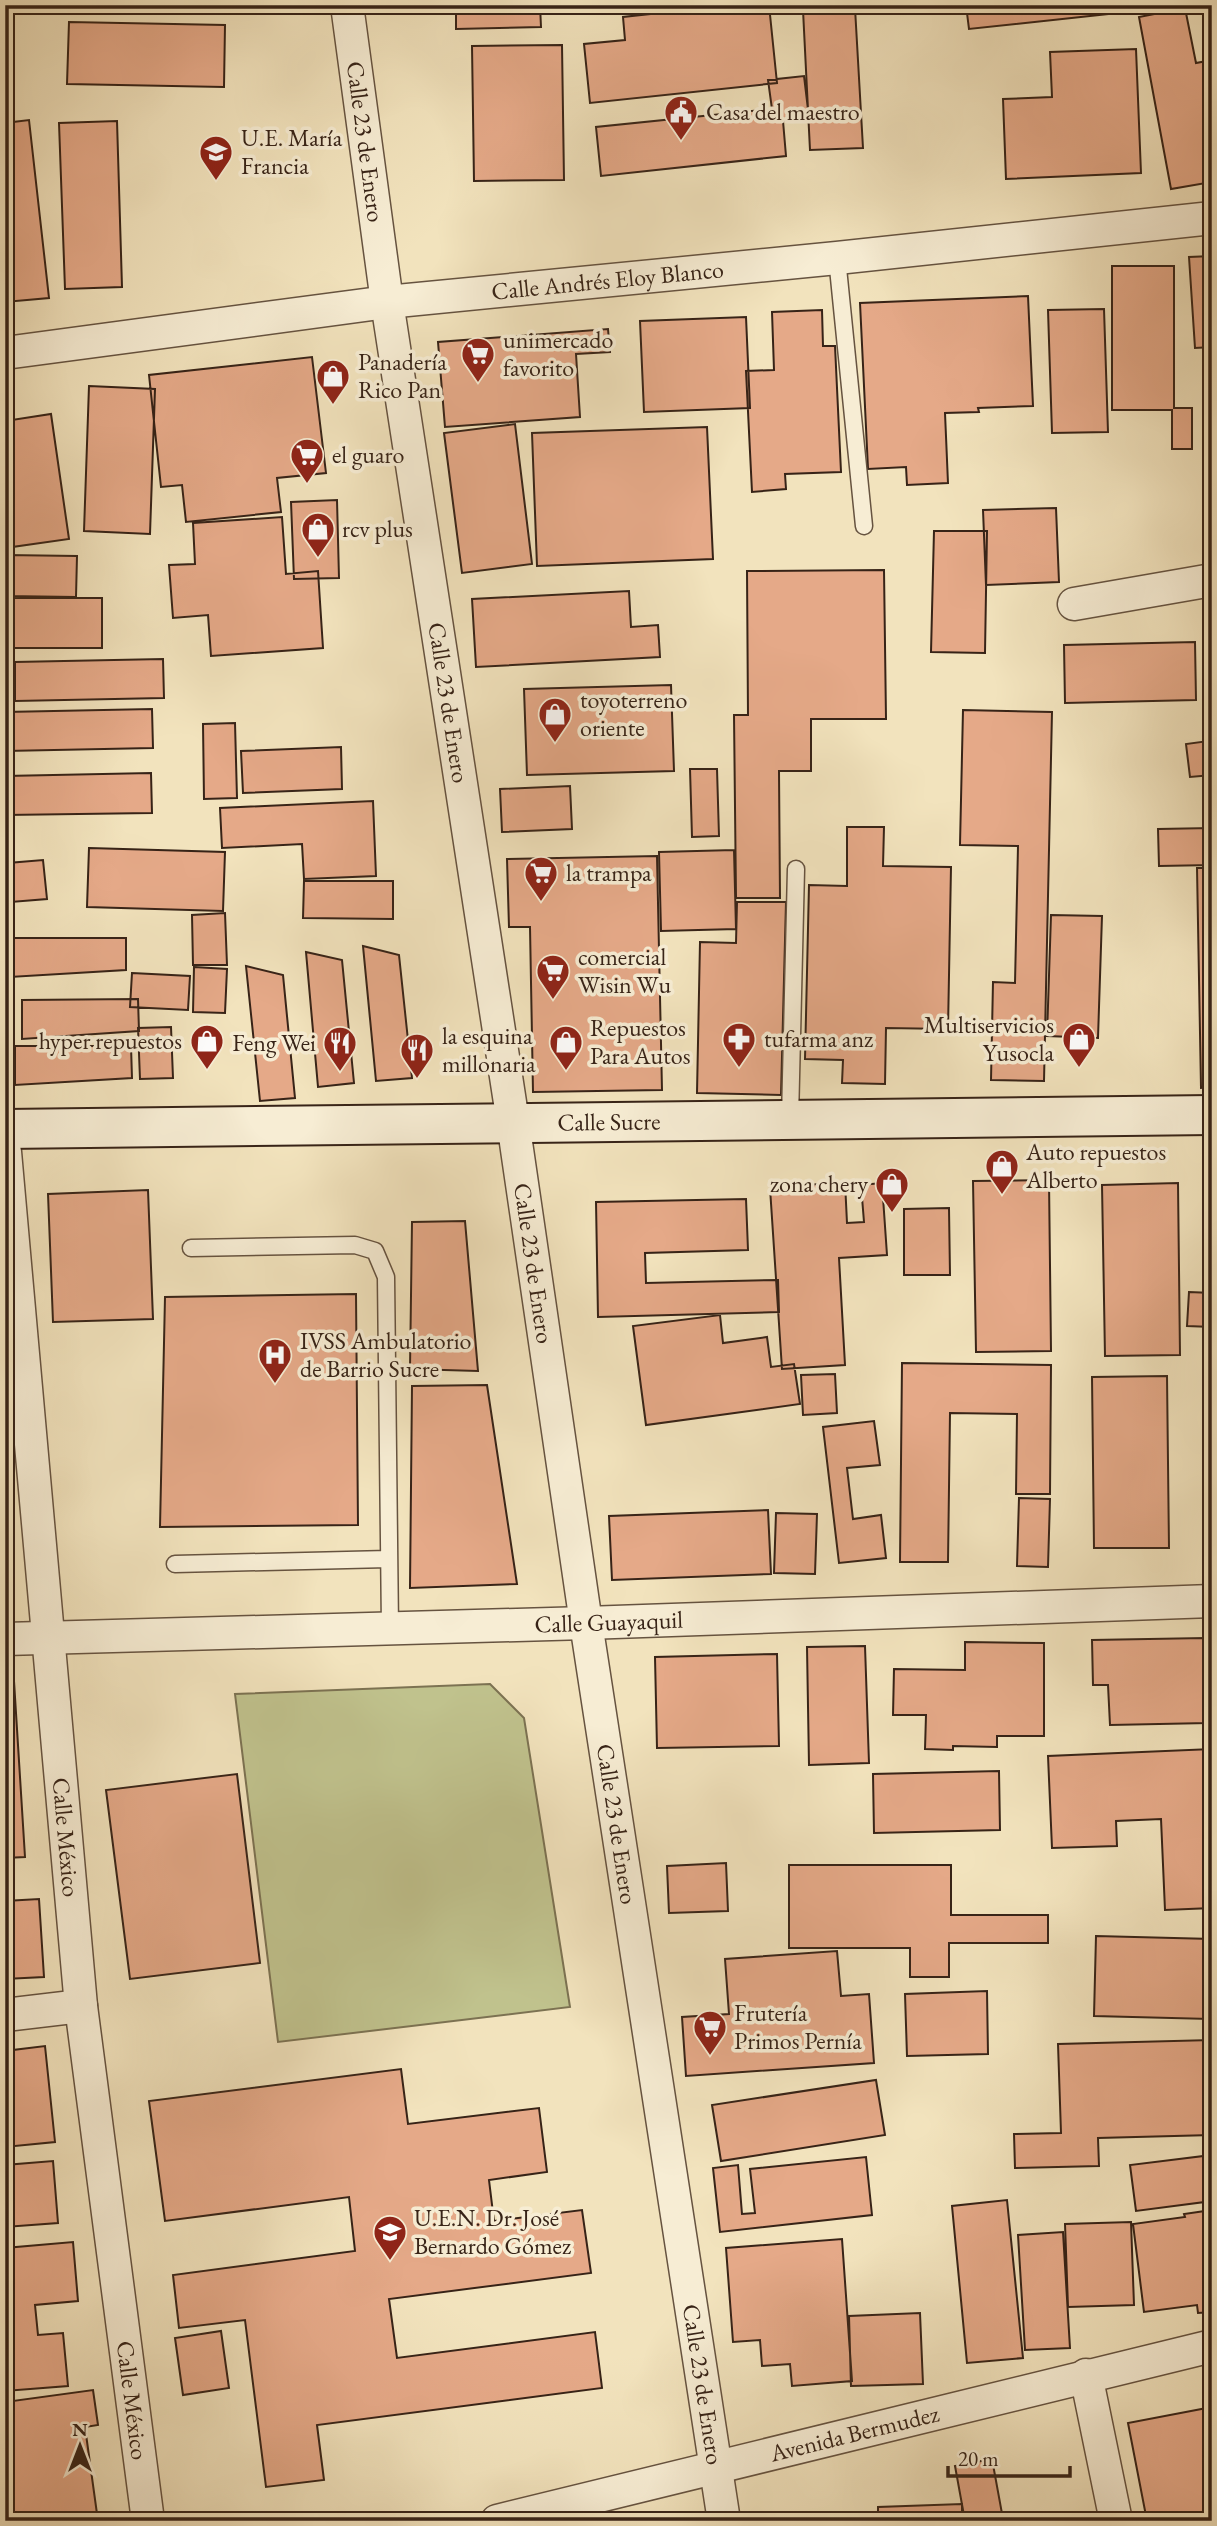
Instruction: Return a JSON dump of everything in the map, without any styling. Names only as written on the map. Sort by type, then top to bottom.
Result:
[{"type":"street","name":"Calle 23 de Enero","points":[[347,5],[387,302],[724,2521]]},
{"type":"street","name":"Calle Andrés Eloy Blanco","points":[[5,353],[387,302],[1212,218]]},
{"type":"street","points":[[1074,604],[1212,580]]},
{"type":"street","name":"Calle Sucre","points":[[5,1129],[1212,1115]]},
{"type":"street","name":"Calle México","points":[[5,1152],[81,2006],[148,2521]]},
{"type":"street","name":"Calle Guayaquil","points":[[5,1639],[586,1623],[1212,1601]]},
{"type":"street","points":[[5,2015],[81,2006]]},
{"type":"street","name":"Avenida Bermudez","points":[[497,2521],[1212,2346]]},
{"type":"street","points":[[1086,2375],[1116,2521]]},
{"type":"lane","points":[[837,258],[864,526]]},
{"type":"lane","points":[[790,1119],[796,869]]},
{"type":"lane","points":[[191,1248],[355,1245],[375,1251],[386,1277],[390,1628]]},
{"type":"lane","points":[[174,1564],[388,1559]]},
{"type":"green space","points":[[490,1684],[524,1718],[570,2007],[278,2042],[235,1694]]},
{"type":"building","points":[[113,5],[195,5],[195,11],[113,8]]},
{"type":"building","points":[[456,5],[540,5],[541,27],[456,29]]},
{"type":"building","points":[[734,5],[769,5],[777,83],[590,103],[584,44],[625,40],[623,17]]},
{"type":"building","points":[[966,5],[1192,5],[969,29]]},
{"type":"building","points":[[855,8],[863,148],[810,150],[803,10]]},
{"type":"building","points":[[1185,8],[1196,63],[1212,60],[1212,182],[1171,189],[1139,17]]},
{"type":"building","points":[[69,22],[225,25],[224,87],[67,84]]},
{"type":"building","points":[[562,45],[564,180],[474,181],[472,46]]},
{"type":"building","points":[[1136,49],[1141,173],[1006,179],[1003,99],[1052,97],[1050,52]]},
{"type":"building","points":[[804,76],[809,118],[783,121],[786,156],[601,176],[596,127],[772,109],[768,80]]},
{"type":"building","points":[[29,120],[49,298],[5,302],[5,123]]},
{"type":"building","points":[[117,121],[122,287],[65,289],[59,123]]},
{"type":"building","points":[[1212,256],[1212,347],[1195,348],[1189,257]]},
{"type":"building","points":[[1112,266],[1174,266],[1174,408],[1192,408],[1192,449],[1172,449],[1172,410],[1112,410]]},
{"type":"building","points":[[1028,296],[1033,406],[978,408],[979,412],[945,413],[948,483],[907,485],[906,467],[868,469],[860,303]]},
{"type":"building","points":[[1104,309],[1108,432],[1052,433],[1048,310]]},
{"type":"building","points":[[822,310],[823,346],[835,346],[841,472],[785,474],[786,489],[752,492],[746,371],[774,370],[772,312]]},
{"type":"building","points":[[746,317],[750,408],[644,412],[640,321]]},
{"type":"building","points":[[608,329],[610,352],[576,354],[580,417],[445,427],[438,342]]},
{"type":"building","points":[[312,357],[326,473],[277,478],[281,512],[186,522],[182,485],[161,487],[149,375]]},
{"type":"building","points":[[89,386],[155,389],[150,534],[84,531]]},
{"type":"building","points":[[51,414],[69,539],[5,548],[5,421]]},
{"type":"building","points":[[515,424],[532,564],[462,573],[444,433]]},
{"type":"building","points":[[707,427],[713,559],[537,566],[532,433]]},
{"type":"building","points":[[337,500],[339,578],[294,579],[291,502]]},
{"type":"building","points":[[1056,508],[1059,582],[986,585],[983,510]]},
{"type":"building","points":[[282,517],[286,574],[318,571],[323,648],[211,656],[208,615],[173,618],[169,565],[195,564],[193,523]]},
{"type":"building","points":[[934,531],[987,531],[985,653],[931,652]]},
{"type":"building","points":[[5,555],[77,556],[76,597],[5,596]]},
{"type":"building","points":[[884,570],[886,719],[811,719],[811,771],[779,771],[780,898],[736,898],[734,715],[748,715],[747,571]]},
{"type":"building","points":[[629,591],[631,627],[658,625],[660,657],[476,667],[472,599]]},
{"type":"building","points":[[13,598],[102,598],[102,648],[13,648]]},
{"type":"building","points":[[1195,642],[1196,700],[1065,703],[1064,645]]},
{"type":"building","points":[[163,659],[164,698],[15,701],[15,662]]},
{"type":"building","points":[[671,685],[674,771],[527,775],[524,689]]},
{"type":"building","points":[[152,709],[153,748],[5,751],[5,712]]},
{"type":"building","points":[[963,710],[1052,712],[1044,1081],[991,1080],[993,982],[1015,983],[1018,846],[960,845]]},
{"type":"building","points":[[1212,712],[1212,775],[1190,777],[1186,744],[1209,741],[1206,713]]},
{"type":"building","points":[[235,723],[237,798],[204,799],[203,724]]},
{"type":"building","points":[[341,747],[342,789],[243,793],[241,751]]},
{"type":"building","points":[[690,769],[717,769],[719,836],[692,837]]},
{"type":"building","points":[[151,773],[152,813],[5,815],[5,776]]},
{"type":"building","points":[[570,786],[572,829],[502,832],[500,789]]},
{"type":"building","points":[[373,801],[376,876],[304,879],[302,844],[222,848],[220,808]]},
{"type":"building","points":[[847,827],[884,827],[883,866],[951,867],[948,1029],[886,1028],[885,1084],[842,1083],[843,1060],[805,1059],[809,885],[847,886]]},
{"type":"building","points":[[1212,828],[1212,865],[1159,866],[1158,829]]},
{"type":"building","points":[[89,848],[225,852],[223,911],[87,907]]},
{"type":"building","points":[[734,850],[736,929],[661,931],[659,852]]},
{"type":"building","points":[[657,856],[662,1090],[533,1092],[530,927],[509,927],[507,859]]},
{"type":"building","points":[[43,860],[47,899],[11,902],[8,863]]},
{"type":"building","points":[[1197,868],[1212,868],[1212,1087],[1201,1088]]},
{"type":"building","points":[[304,881],[393,881],[393,919],[303,918]]},
{"type":"building","points":[[737,902],[786,902],[781,1095],[697,1093],[700,942],[736,943]]},
{"type":"building","points":[[225,913],[227,965],[193,965],[192,915]]},
{"type":"building","points":[[1051,915],[1102,916],[1098,1038],[1047,1036]]},
{"type":"building","points":[[9,938],[126,938],[126,970],[10,977]]},
{"type":"building","points":[[363,946],[399,955],[412,1078],[376,1081]]},
{"type":"building","points":[[306,952],[342,960],[354,1083],[318,1087]]},
{"type":"building","points":[[246,966],[283,975],[295,1098],[260,1101]]},
{"type":"building","points":[[194,967],[227,969],[225,1013],[193,1012]]},
{"type":"building","points":[[132,973],[190,976],[188,1010],[130,1007]]},
{"type":"building","points":[[138,999],[139,1031],[22,1039],[22,1000]]},
{"type":"building","points":[[171,1027],[173,1078],[140,1079],[138,1028]]},
{"type":"building","points":[[15,1046],[131,1046],[132,1078],[15,1085]]},
{"type":"building","points":[[1049,1180],[1051,1351],[976,1352],[973,1181]]},
{"type":"building","points":[[845,1182],[847,1223],[864,1222],[861,1185],[882,1183],[887,1255],[839,1258],[845,1365],[782,1369],[770,1188]]},
{"type":"building","points":[[1178,1183],[1180,1355],[1105,1356],[1102,1185]]},
{"type":"building","points":[[148,1190],[153,1319],[53,1322],[48,1194]]},
{"type":"building","points":[[746,1199],[748,1250],[645,1253],[646,1283],[778,1280],[779,1312],[598,1317],[596,1202]]},
{"type":"building","points":[[949,1208],[950,1275],[904,1275],[904,1209]]},
{"type":"building","points":[[465,1221],[478,1371],[410,1369],[412,1222]]},
{"type":"building","points":[[1189,1292],[1212,1293],[1212,1327],[1187,1326]]},
{"type":"building","points":[[356,1294],[358,1525],[160,1527],[165,1297]]},
{"type":"building","points":[[720,1315],[723,1343],[767,1337],[771,1367],[794,1364],[800,1404],[646,1425],[633,1326]]},
{"type":"building","points":[[1203,1352],[1212,1352],[1212,1523],[1206,1523]]},
{"type":"building","points":[[902,1363],[1051,1365],[1050,1494],[1016,1494],[1017,1414],[950,1413],[948,1562],[900,1562]]},
{"type":"building","points":[[835,1374],[837,1413],[803,1415],[801,1375]]},
{"type":"building","points":[[1167,1376],[1169,1548],[1094,1548],[1092,1377]]},
{"type":"building","points":[[487,1385],[517,1584],[410,1588],[412,1386]]},
{"type":"building","points":[[874,1421],[880,1465],[847,1468],[853,1519],[881,1515],[886,1558],[839,1563],[823,1427]]},
{"type":"building","points":[[1019,1498],[1050,1499],[1048,1567],[1017,1566]]},
{"type":"building","points":[[768,1510],[771,1574],[612,1580],[609,1516]]},
{"type":"building","points":[[776,1513],[817,1514],[815,1574],[774,1573]]},
{"type":"building","points":[[1205,1638],[1208,1723],[1110,1725],[1108,1685],[1093,1685],[1092,1640]]},
{"type":"building","points":[[965,1642],[1044,1643],[1044,1736],[997,1736],[997,1747],[953,1746],[953,1750],[925,1749],[926,1715],[893,1715],[894,1669],[965,1670]]},
{"type":"building","points":[[865,1646],[869,1763],[809,1765],[807,1647]]},
{"type":"building","points":[[777,1654],[779,1746],[657,1748],[655,1657]]},
{"type":"building","points":[[14,1681],[25,1857],[5,1858],[5,1682]]},
{"type":"building","points":[[1212,1749],[1212,1908],[1165,1910],[1161,1819],[1116,1821],[1117,1846],[1052,1848],[1048,1756]]},
{"type":"building","points":[[999,1771],[1000,1830],[874,1833],[873,1774]]},
{"type":"building","points":[[237,1774],[260,1963],[130,1979],[106,1790]]},
{"type":"building","points":[[726,1863],[728,1911],[669,1913],[667,1866]]},
{"type":"building","points":[[789,1865],[951,1865],[951,1915],[1048,1915],[1048,1943],[949,1943],[949,1977],[910,1977],[910,1948],[789,1948]]},
{"type":"building","points":[[39,1899],[44,1977],[5,1979],[5,1901]]},
{"type":"building","points":[[1096,1936],[1212,1939],[1210,2019],[1094,2016]]},
{"type":"building","points":[[837,1951],[841,1996],[869,1994],[874,2063],[686,2076],[682,2017],[729,2014],[725,1959]]},
{"type":"building","points":[[987,1991],[988,2054],[907,2056],[905,1994]]},
{"type":"building","points":[[1212,2040],[1212,2135],[1098,2138],[1099,2166],[1015,2168],[1014,2134],[1061,2133],[1058,2044]]},
{"type":"building","points":[[45,2046],[55,2142],[5,2147],[5,2051]]},
{"type":"building","points":[[401,2069],[408,2124],[539,2108],[547,2172],[489,2180],[494,2221],[582,2210],[591,2273],[389,2299],[397,2358],[595,2332],[602,2388],[317,2425],[324,2480],[266,2487],[245,2320],[179,2328],[173,2275],[355,2251],[349,2197],[165,2221],[149,2101]]},
{"type":"building","points":[[876,2080],[885,2135],[721,2161],[712,2105]]},
{"type":"building","points":[[1212,2155],[1212,2201],[1136,2211],[1130,2165]]},
{"type":"building","points":[[866,2157],[872,2215],[720,2232],[713,2168],[738,2165],[742,2214],[755,2213],[750,2169]]},
{"type":"building","points":[[53,2161],[58,2223],[5,2227],[5,2165]]},
{"type":"building","points":[[1007,2200],[1023,2358],[967,2363],[952,2206]]},
{"type":"building","points":[[1212,2210],[1212,2312],[1198,2313],[1197,2305],[1144,2312],[1133,2224],[1185,2217],[1184,2214]]},
{"type":"building","points":[[1131,2222],[1134,2305],[1068,2307],[1065,2224]]},
{"type":"building","points":[[1063,2232],[1070,2348],[1025,2350],[1018,2235]]},
{"type":"building","points":[[842,2239],[852,2381],[792,2386],[790,2364],[762,2366],[760,2340],[733,2342],[726,2248]]},
{"type":"building","points":[[73,2242],[78,2301],[35,2305],[38,2335],[63,2333],[68,2386],[5,2391],[5,2248]]},
{"type":"building","points":[[920,2313],[923,2384],[851,2386],[849,2316]]},
{"type":"building","points":[[221,2331],[229,2388],[183,2395],[175,2338]]},
{"type":"building","points":[[93,2390],[98,2425],[85,2427],[98,2521],[13,2521],[5,2459],[5,2402]]},
{"type":"building","points":[[1212,2407],[1212,2521],[1147,2521],[1128,2423]]},
{"type":"building","points":[[992,2459],[1003,2519],[965,2521],[955,2466]]},
{"type":"building","points":[[962,2504],[962,2521],[878,2521],[878,2507]]},
{"type":"building","points":[[840,2517],[840,2521],[784,2521]]},
{"type":"place","name":"Casa del maestro","points":[[681,142]]},
{"type":"place","name":"U.E. María Francia","points":[[216,182]]},
{"type":"place","name":"unimercado favorito","points":[[478,384]]},
{"type":"place","name":"Panadería Rico Pan","points":[[333,406]]},
{"type":"place","name":"el guaro","points":[[307,485]]},
{"type":"place","name":"rcv plus","points":[[318,559]]},
{"type":"place","name":"toyoterreno oriente","points":[[555,744]]},
{"type":"place","name":"la trampa","points":[[541,903]]},
{"type":"place","name":"comercial Wisin Wu","points":[[553,1001]]},
{"type":"place","name":"tufarma anz","points":[[739,1069]]},
{"type":"place","name":"Multiservicios Yusocla","points":[[1079,1069]]},
{"type":"place","name":"hyper repuestos","points":[[207,1071]]},
{"type":"place","name":"Repuestos Para Autos","points":[[566,1072]]},
{"type":"place","name":"Feng Wei","points":[[340,1073]]},
{"type":"place","name":"la esquina millonaria","points":[[417,1080]]},
{"type":"place","name":"Auto repuestos Alberto","points":[[1002,1196]]},
{"type":"place","name":"zona chery","points":[[892,1214]]},
{"type":"place","name":"IVSS Ambulatorio de Barrio Sucre","points":[[275,1385]]},
{"type":"place","name":"Frutería Primos Pernía","points":[[710,2057]]},
{"type":"place","name":"U.E.N. Dr. José Bernardo Gómez","points":[[390,2262]]}]
